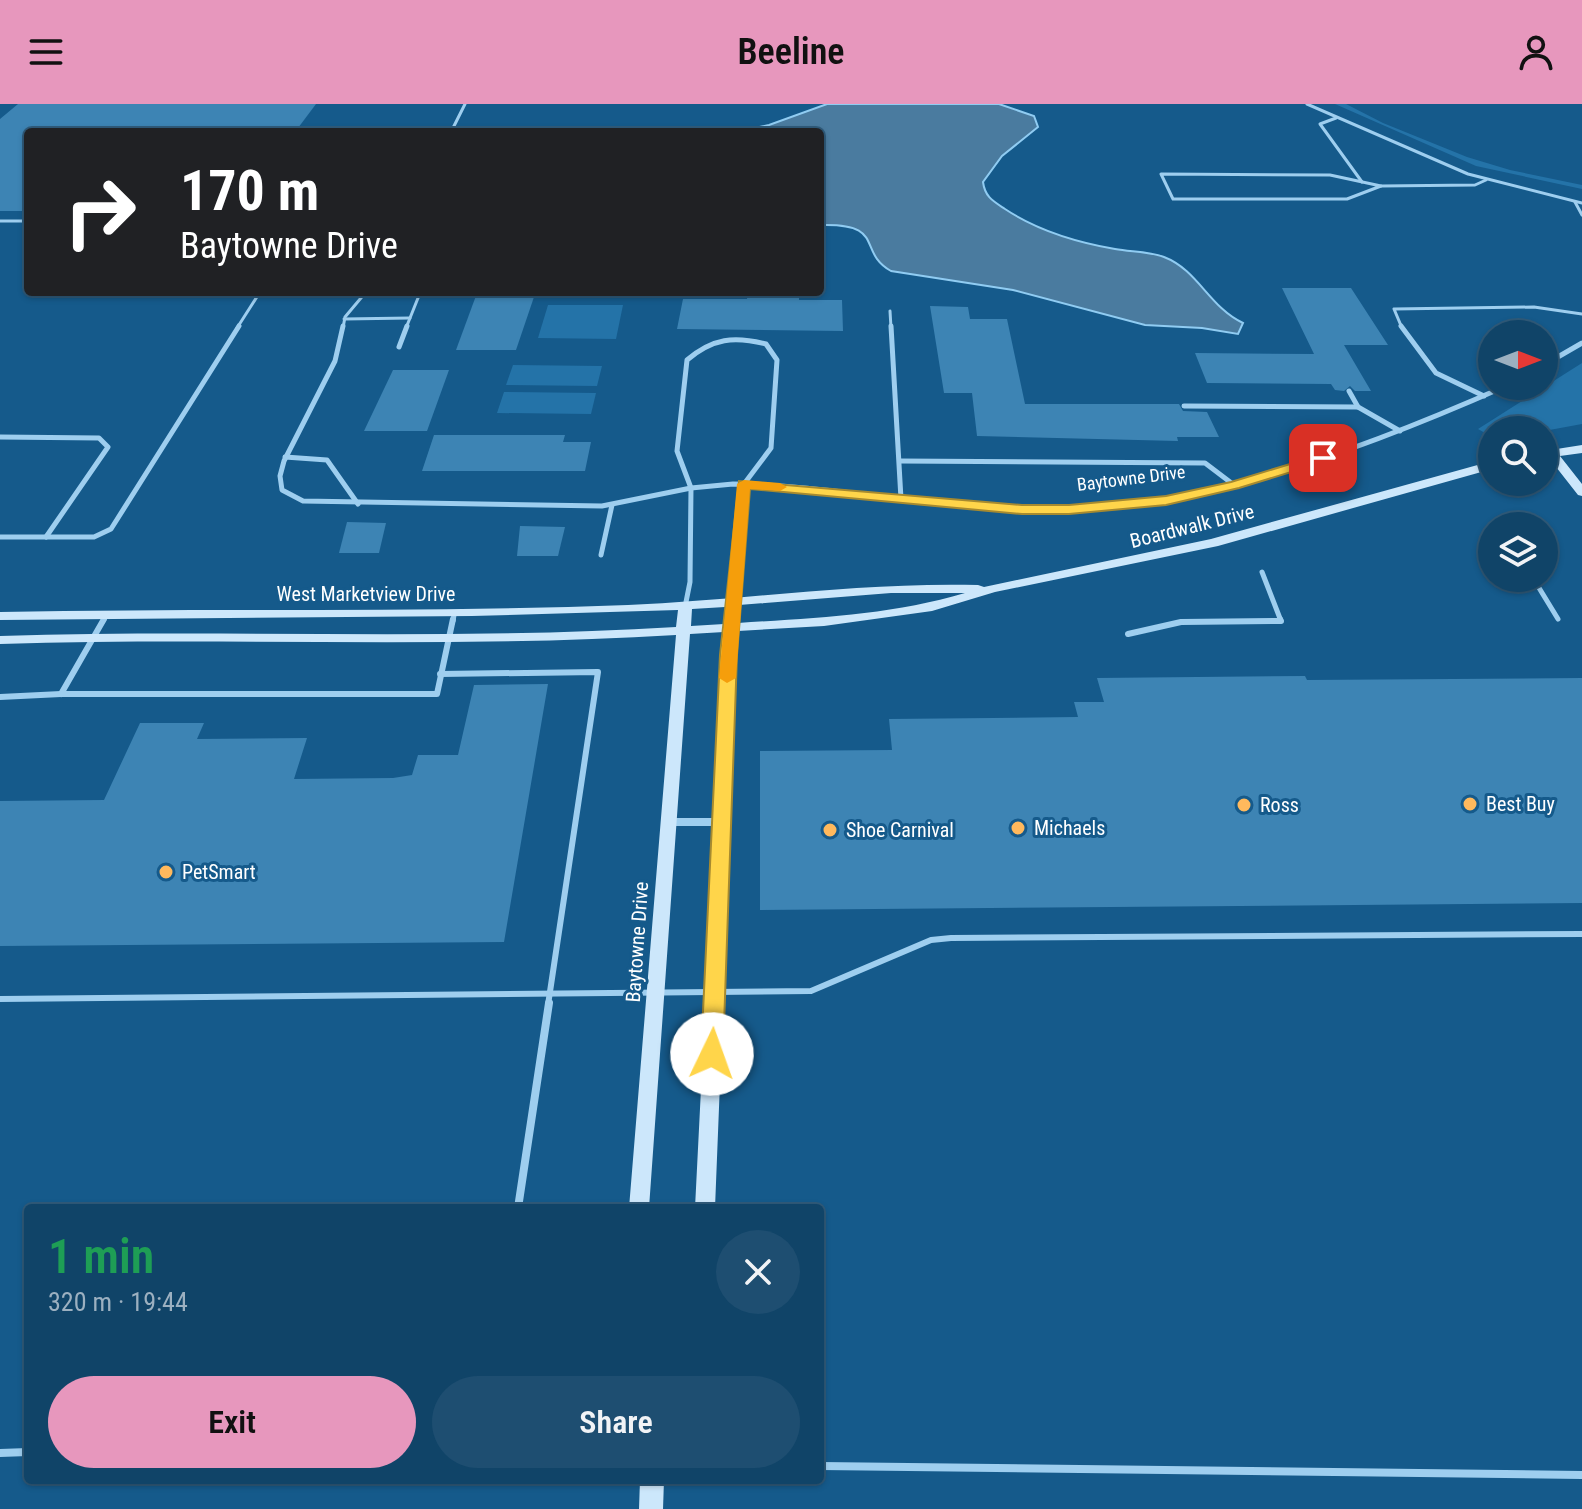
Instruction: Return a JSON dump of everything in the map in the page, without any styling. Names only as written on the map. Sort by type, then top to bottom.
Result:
[{"type":"street","points":[[1558,453],[1582,449]]},
{"type":"street","points":[[1558,465],[1582,492]]},
{"type":"street","name":"Boardwalk Drive","points":[[730,627],[879,616],[932,607],[992,589],[1213,543],[1478,469]]},
{"type":"street","name":"Boardwalk Drive","points":[[732,604],[932,586],[992,589]]},
{"type":"street","points":[[705,1204],[732,604]]},
{"type":"street","name":"West Marketview Drive","points":[[0,616],[454,615],[732,604]]},
{"type":"street","name":"Baytowne Drive","points":[[639,1204],[685,607]]},
{"type":"street","points":[[0,640],[93,637],[447,638],[730,627]]},
{"type":"street","points":[[669,822],[722,822]]},
{"type":"street","points":[[651,1509],[652,1484]]},
{"type":"lane","points":[[453,128],[465,104]]},
{"type":"lane","points":[[1307,104],[1436,162],[1486,180],[1582,203]]},
{"type":"lane","points":[[1336,118],[1320,124],[1362,182]]},
{"type":"lane","points":[[1381,186],[1347,199],[1173,199],[1161,174],[1330,175],[1381,186],[1475,185],[1486,180]]},
{"type":"lane","points":[[1575,202],[1582,215]]},
{"type":"lane","points":[[0,221],[24,221]]},
{"type":"lane","points":[[0,537],[94,537],[111,529],[257,296]]},
{"type":"lane","points":[[358,504],[327,460],[285,457],[335,361],[344,319],[363,296]]},
{"type":"lane","points":[[399,347],[419,296]]},
{"type":"lane","points":[[1478,393],[1436,373],[1403,331],[1394,309],[1534,307],[1582,314]]},
{"type":"lane","points":[[890,311],[901,499]]},
{"type":"lane","points":[[344,319],[410,318]]},
{"type":"lane","points":[[691,488],[677,451],[687,360],[706,342],[741,338],[766,344],[777,360],[771,448],[744,484],[732,604]]},
{"type":"lane","points":[[1558,357],[1582,343]]},
{"type":"lane","points":[[1349,391],[1358,407]]},
{"type":"lane","name":"Baytowne Drive","points":[[285,457],[280,476],[282,490],[292,497],[328,503],[612,505],[633,503],[691,488],[744,484],[1022,509],[1069,510],[1166,500],[1234,485],[1400,431],[1478,398]]},
{"type":"lane","points":[[1184,406],[1358,407],[1400,431]]},
{"type":"lane","points":[[0,437],[99,438],[108,447],[46,537]]},
{"type":"lane","points":[[900,461],[1205,463],[1234,485]]},
{"type":"lane","name":"Baytowne Drive","points":[[685,607],[690,582],[691,488]]},
{"type":"lane","points":[[601,555],[612,505]]},
{"type":"lane","points":[[1128,634],[1181,622],[1281,621],[1262,572]]},
{"type":"lane","points":[[1542,592],[1558,619]]},
{"type":"lane","points":[[61,694],[107,614]]},
{"type":"lane","points":[[0,697],[61,694],[437,694],[454,615]]},
{"type":"lane","points":[[440,674],[598,672],[519,1204]]},
{"type":"lane","points":[[0,999],[811,991],[931,940],[951,938],[1582,934]]},
{"type":"lane","points":[[0,1453],[24,1452]]},
{"type":"lane","points":[[824,1466],[1582,1475]]},
{"type":"shaded area","points":[[827,104],[999,104],[1034,116],[1038,127],[1002,156],[983,182],[990,198],[1030,224],[1057,235],[1164,257],[1186,271],[1221,308],[1243,323],[1238,334],[1202,328],[1145,325],[1013,290],[891,271],[875,255],[863,233],[841,226],[824,225],[824,128],[755,128]]},
{"type":"shaded area","points":[[1335,104],[1346,104],[1383,123],[1467,157],[1510,170],[1582,185],[1582,189],[1476,166]]},
{"type":"shaded area","points":[[548,305],[623,305],[616,339],[538,338]]},
{"type":"shaded area","points":[[1582,363],[1582,424],[1558,428],[1558,416],[1498,416],[1524,400],[1558,400],[1558,378]]},
{"type":"shaded area","points":[[513,365],[602,366],[597,386],[506,385]]},
{"type":"shaded area","points":[[504,392],[596,393],[591,414],[497,413]]},
{"type":"building","points":[[18,104],[316,104],[298,128],[24,128],[24,211],[0,211],[0,119]]},
{"type":"building","points":[[1282,288],[1351,288],[1388,345],[1344,345],[1371,391],[1355,391],[1350,386],[1344,391],[1335,390],[1331,384],[1207,383],[1195,353],[1314,354]]},
{"type":"building","points":[[476,296],[534,296],[516,350],[456,350]]},
{"type":"building","points":[[747,296],[799,296],[799,300],[842,300],[843,331],[677,329],[683,299],[747,299]]},
{"type":"building","points":[[930,306],[968,307],[970,319],[1007,319],[1025,404],[1179,404],[1183,411],[1207,412],[1219,437],[1177,437],[1178,441],[977,436],[972,393],[944,393]]},
{"type":"building","points":[[393,370],[449,370],[427,431],[364,431]]},
{"type":"building","points":[[434,435],[565,435],[563,442],[591,442],[585,471],[422,471]]},
{"type":"building","points":[[347,522],[386,523],[379,553],[339,553]]},
{"type":"building","points":[[520,526],[565,527],[558,556],[517,556]]},
{"type":"building","points":[[1305,676],[1307,680],[1582,678],[1582,903],[760,910],[760,751],[892,750],[889,719],[1078,717],[1074,702],[1104,702],[1097,678]]},
{"type":"building","points":[[548,684],[504,942],[0,946],[0,801],[104,800],[140,723],[204,723],[197,739],[307,738],[294,779],[393,778],[412,775],[418,755],[458,755],[474,685]]},
{"type":"slow traffic","points":[[727,678],[744,484],[780,487]]},
{"type":"place","name":"Best Buy","points":[[1470,804]]},
{"type":"place","name":"Ross","points":[[1244,805]]},
{"type":"place","name":"Michaels","points":[[1018,828]]},
{"type":"place","name":"Shoe Carnival","points":[[830,830]]},
{"type":"place","name":"PetSmart","points":[[166,872]]},
{"type":"route","points":[[712,1054],[728,655],[744,484],[1022,509],[1069,510],[1166,500],[1234,485],[1323,458]]}]
